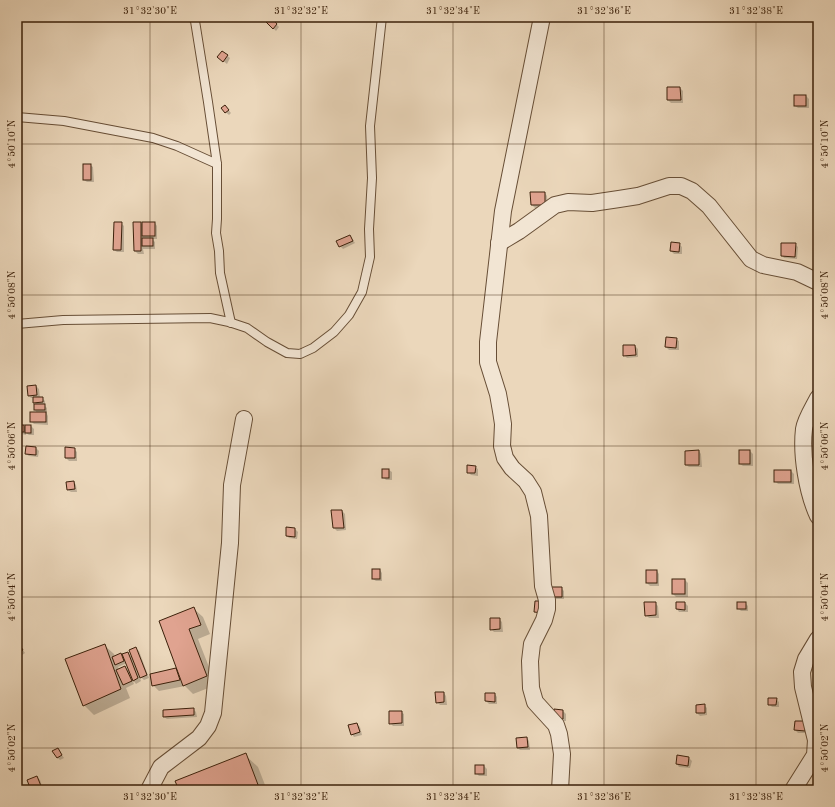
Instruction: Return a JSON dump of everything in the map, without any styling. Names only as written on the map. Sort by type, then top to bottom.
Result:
[{"type":"street","points":[[542,17],[523,118],[503,211],[488,342],[488,362],[498,394],[503,424],[502,446],[505,458],[512,468],[526,481],[533,492],[539,516],[543,586],[547,600],[547,609],[544,620],[532,644],[530,660],[531,688],[535,702],[556,725],[559,734],[562,754],[560,790]]},
{"type":"street","points":[[499,243],[519,231],[555,205],[568,202],[592,202],[619,199],[638,196],[669,186],[681,186],[692,191],[709,206],[751,259],[763,265],[797,272],[818,282]]},
{"type":"street","points":[[818,398],[804,427],[804,457],[811,501],[818,516]]},
{"type":"street","points":[[149,790],[161,766],[199,738],[208,726],[213,713],[230,543],[232,485],[244,419]]},
{"type":"street","points":[[793,790],[815,755],[816,740],[803,687],[802,672],[806,659],[818,639]]},
{"type":"lane","points":[[17,324],[63,320],[210,318],[247,328],[267,342],[287,353],[300,354],[313,348],[334,332],[349,315],[362,292],[370,257],[369,229],[372,178],[370,126],[382,17]]},
{"type":"lane","points":[[195,18],[217,164],[216,233],[220,273],[230,323]]},
{"type":"lane","points":[[17,117],[64,122],[153,138],[177,146],[217,164]]},
{"type":"building","points":[[264,17],[271,17],[277,24],[273,29],[263,19]]},
{"type":"building","points":[[222,51],[228,55],[223,62],[217,57]]},
{"type":"building","points":[[667,87],[680,87],[681,100],[667,100]]},
{"type":"building","points":[[794,95],[806,95],[806,106],[794,106]]},
{"type":"building","points":[[225,105],[229,110],[225,113],[221,108]]},
{"type":"building","points":[[83,164],[91,164],[91,180],[83,180]]},
{"type":"building","points":[[530,192],[545,192],[545,205],[531,205]]},
{"type":"building","points":[[114,222],[122,222],[121,250],[113,250]]},
{"type":"building","points":[[133,222],[141,222],[141,251],[134,251]]},
{"type":"building","points":[[142,222],[155,222],[155,236],[142,236]]},
{"type":"building","points":[[350,235],[353,241],[339,247],[336,241]]},
{"type":"building","points":[[142,238],[153,238],[153,246],[142,246]]},
{"type":"building","points":[[671,242],[680,243],[679,252],[670,251]]},
{"type":"building","points":[[781,243],[796,243],[795,257],[781,256]]},
{"type":"building","points":[[666,337],[677,338],[676,348],[665,347]]},
{"type":"building","points":[[623,345],[635,345],[636,355],[623,356]]},
{"type":"building","points":[[36,385],[37,395],[28,396],[27,386]]},
{"type":"building","points":[[33,397],[43,397],[43,402],[33,403]]},
{"type":"building","points":[[34,404],[45,404],[45,410],[34,410]]},
{"type":"building","points":[[30,412],[46,412],[46,422],[30,422]]},
{"type":"building","points":[[17,425],[24,425],[24,432],[17,432]]},
{"type":"building","points":[[25,425],[31,425],[31,433],[25,433]]},
{"type":"building","points":[[26,446],[36,447],[36,455],[25,454]]},
{"type":"building","points":[[65,447],[75,448],[75,458],[65,458]]},
{"type":"building","points":[[699,450],[699,465],[685,465],[685,451]]},
{"type":"building","points":[[739,450],[750,450],[750,464],[739,464]]},
{"type":"building","points":[[467,465],[476,466],[475,473],[467,473]]},
{"type":"building","points":[[382,469],[389,469],[389,478],[382,478]]},
{"type":"building","points":[[774,470],[791,470],[791,482],[774,482]]},
{"type":"building","points":[[74,481],[75,489],[67,490],[66,482]]},
{"type":"building","points":[[331,510],[342,510],[344,528],[333,528]]},
{"type":"building","points":[[286,527],[295,528],[295,537],[286,536]]},
{"type":"building","points":[[372,569],[380,569],[380,579],[372,579]]},
{"type":"building","points":[[646,570],[657,570],[657,583],[646,583]]},
{"type":"building","points":[[672,579],[685,579],[685,594],[672,594]]},
{"type":"building","points":[[551,587],[562,587],[562,597],[552,597]]},
{"type":"building","points":[[535,601],[544,601],[543,613],[534,612]]},
{"type":"building","points":[[644,602],[656,602],[656,615],[645,616]]},
{"type":"building","points":[[676,602],[685,602],[685,610],[676,609]]},
{"type":"building","points":[[737,602],[746,602],[746,609],[737,609]]},
{"type":"building","points":[[194,607],[201,625],[189,629],[207,676],[183,686],[159,621]]},
{"type":"building","points":[[490,618],[500,618],[500,629],[490,630]]},
{"type":"building","points":[[17,641],[23,650],[17,654]]},
{"type":"building","points":[[105,644],[121,689],[83,706],[65,659]]},
{"type":"building","points":[[136,647],[147,675],[140,678],[129,650]]},
{"type":"building","points":[[128,652],[138,678],[133,681],[122,654]]},
{"type":"building","points":[[121,653],[124,661],[115,665],[112,657]]},
{"type":"building","points":[[125,666],[132,681],[123,685],[116,670]]},
{"type":"building","points":[[176,668],[180,680],[152,686],[150,674]]},
{"type":"building","points":[[435,692],[444,692],[444,702],[436,703]]},
{"type":"building","points":[[485,693],[495,693],[495,702],[485,701]]},
{"type":"building","points":[[768,698],[777,698],[776,705],[768,705]]},
{"type":"building","points":[[705,704],[705,713],[696,713],[696,705]]},
{"type":"building","points":[[194,708],[194,715],[163,717],[163,710]]},
{"type":"building","points":[[554,709],[563,710],[563,719],[554,719]]},
{"type":"building","points":[[389,711],[402,711],[402,723],[389,724]]},
{"type":"building","points":[[795,721],[805,721],[805,731],[794,730]]},
{"type":"building","points":[[357,723],[360,732],[351,735],[348,725]]},
{"type":"building","points":[[527,737],[528,747],[517,748],[516,738]]},
{"type":"building","points":[[58,748],[62,755],[57,758],[52,751]]},
{"type":"building","points":[[246,753],[260,790],[179,790],[175,781]]},
{"type":"building","points":[[677,755],[689,757],[688,766],[676,764]]},
{"type":"building","points":[[475,765],[484,765],[484,774],[475,774]]},
{"type":"building","points":[[37,776],[41,786],[31,790],[27,780]]}]
